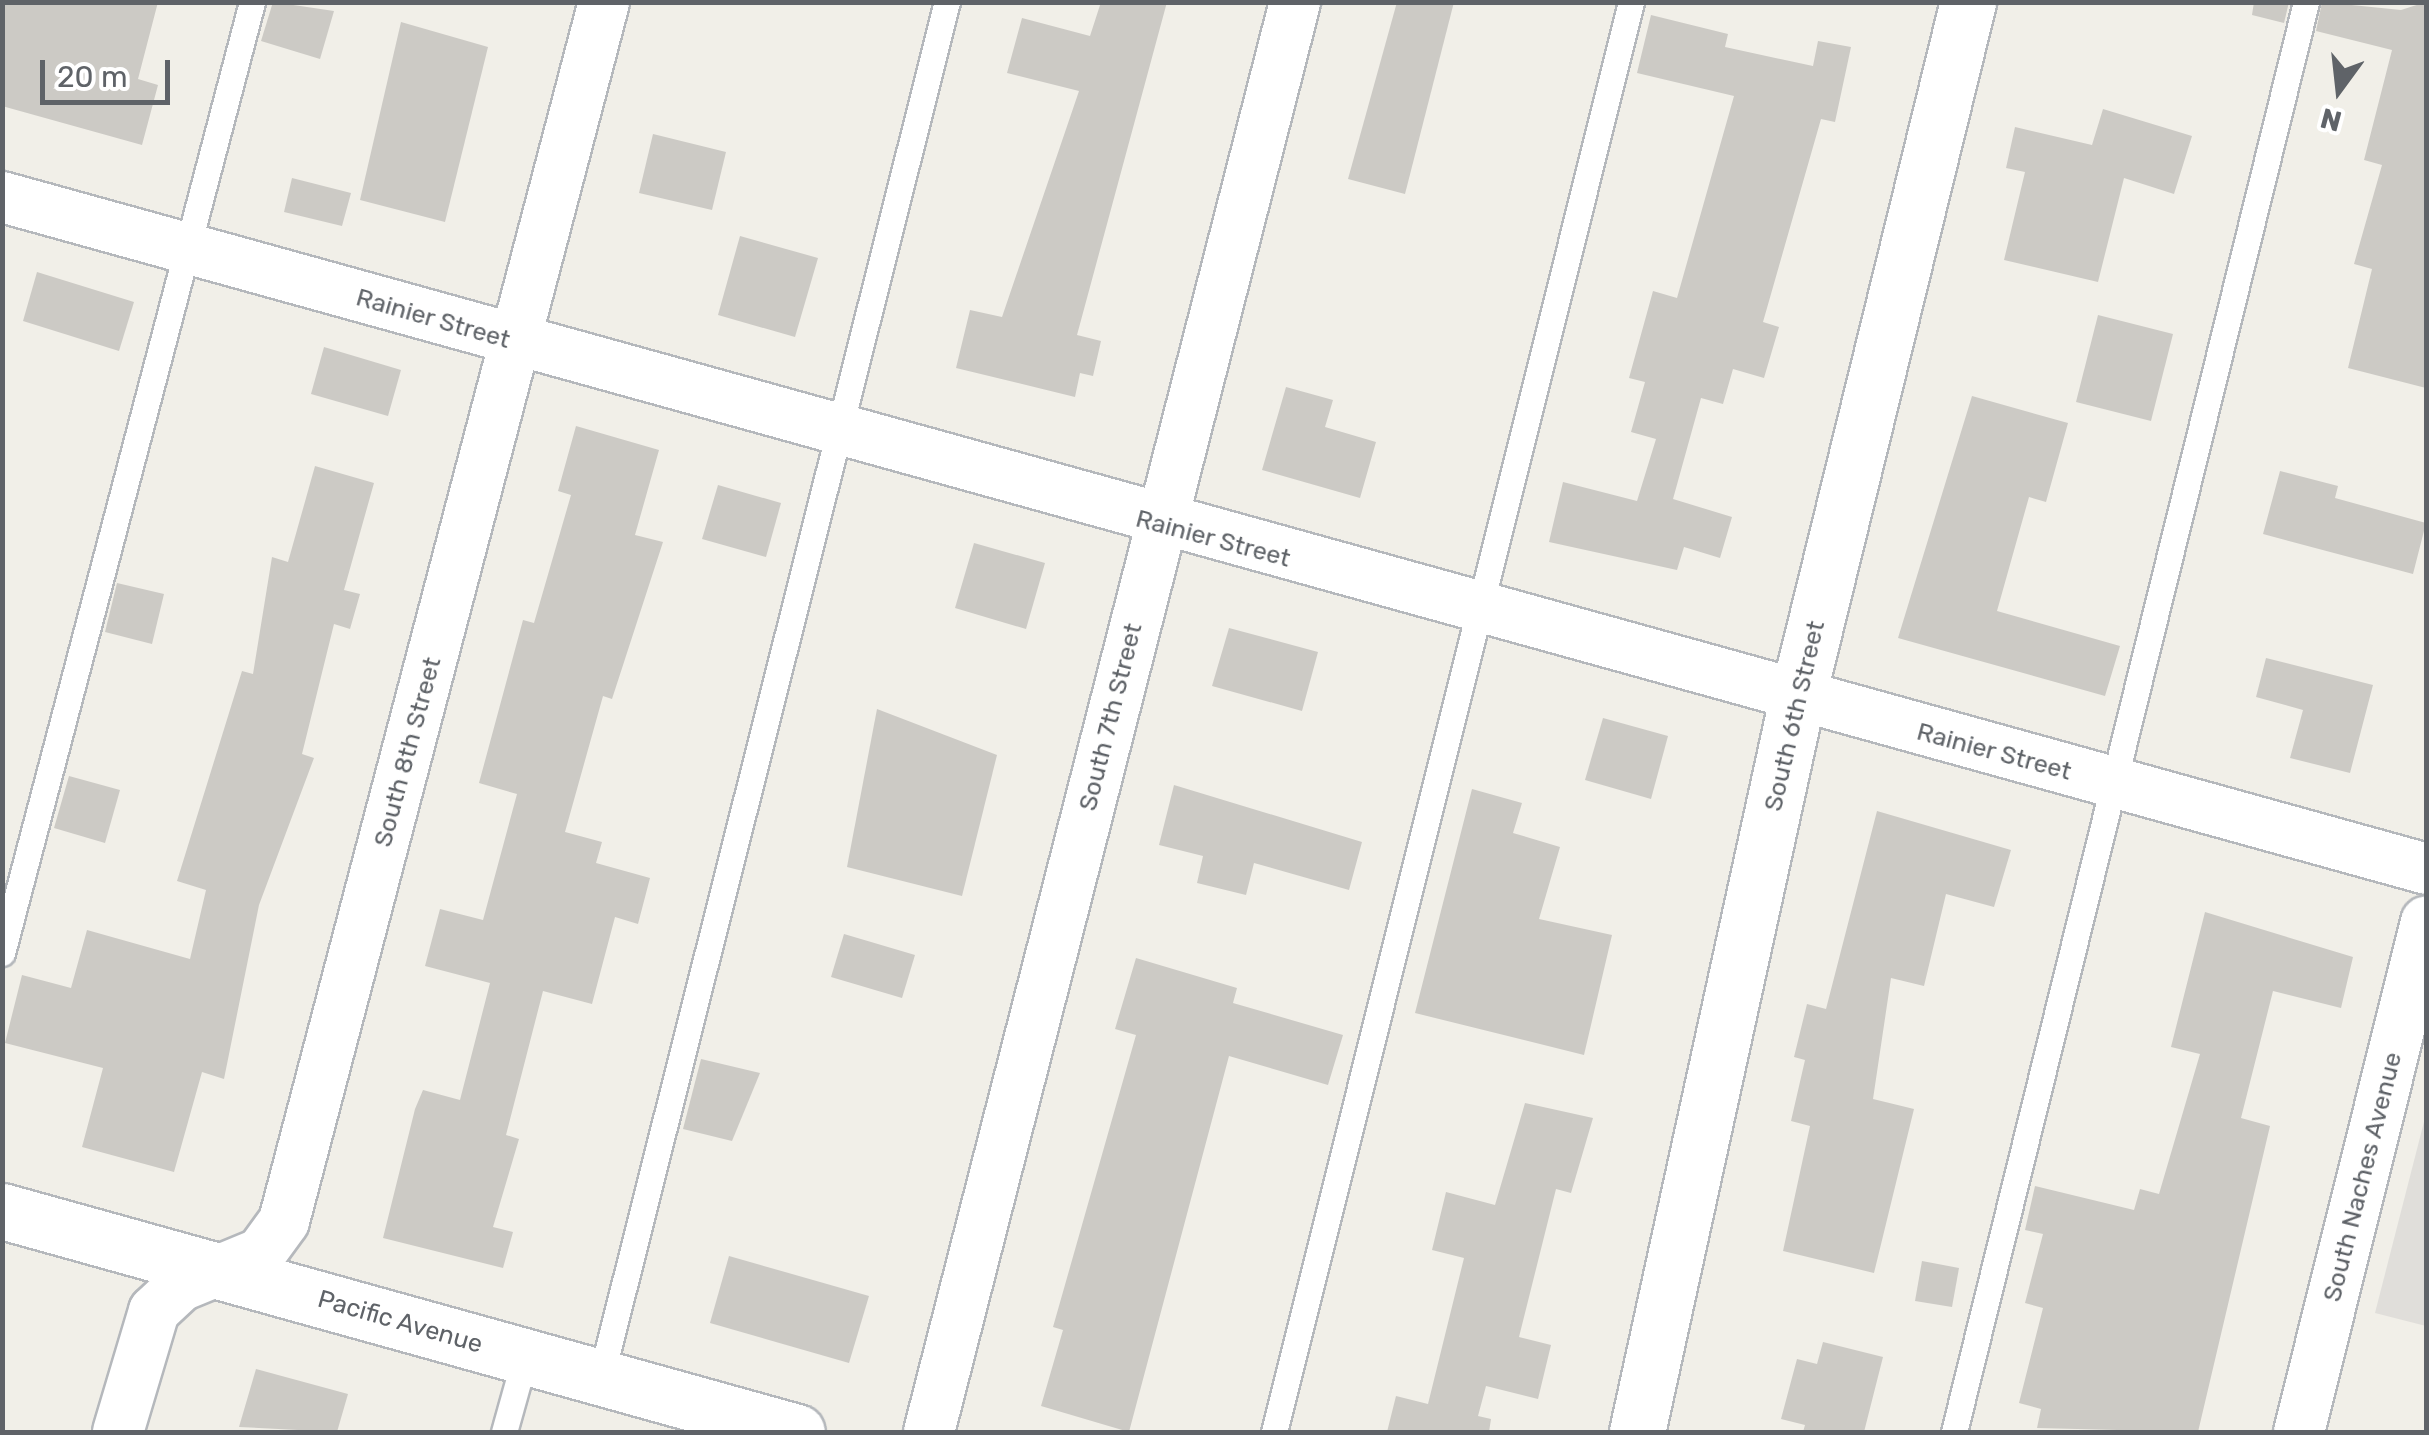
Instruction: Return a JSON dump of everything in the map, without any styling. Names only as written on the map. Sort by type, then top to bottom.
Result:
[{"type":"street","name":"South 8th Street","points":[[118,1432],[154,1311],[181,1286],[261,1253],[284,1221],[604,2]]},
{"type":"street","name":"South 7th Street","points":[[929,1432],[1295,2]]},
{"type":"street","name":"South 6th Street","points":[[1637,1432],[1797,698],[1968,2]]},
{"type":"street","name":"Rainier Street","points":[[2,197],[1160,525],[2426,868]]},
{"type":"street","name":"South Naches Avenue","points":[[2298,1432],[2426,922]]},
{"type":"street","name":"Pacific Avenue","points":[[2,1211],[797,1432]]},
{"type":"lane","points":[[2,954],[252,2]]},
{"type":"lane","points":[[601,1378],[947,2]]},
{"type":"lane","points":[[1274,1432],[1630,2]]},
{"type":"lane","points":[[1954,1432],[2306,2]]},
{"type":"lane","points":[[504,1432],[525,1356]]},
{"type":"shaded area","points":[[2426,1114],[2426,1326],[2375,1313]]},
{"type":"building","points":[[2,2],[158,2],[138,79],[158,85],[142,145],[2,106]]},
{"type":"building","points":[[273,2],[334,11],[320,59],[261,41]]},
{"type":"building","points":[[1101,2],[1167,2],[1077,335],[1101,341],[1093,376],[1080,373],[1075,397],[956,368],[970,310],[1002,317],[1079,91],[1007,73],[1022,18],[1090,36]]},
{"type":"building","points":[[1397,2],[1454,2],[1405,194],[1348,179]]},
{"type":"building","points":[[2254,2],[2289,2],[2284,23],[2252,15]]},
{"type":"building","points":[[2322,2],[2401,10],[2426,2],[2426,388],[2348,368],[2372,269],[2354,264],[2382,165],[2364,160],[2392,50],[2316,31]]},
{"type":"building","points":[[1651,15],[1728,34],[1725,47],[1813,66],[1818,41],[1851,47],[1835,122],[1821,119],[1763,322],[1779,327],[1764,378],[1733,369],[1723,404],[1701,398],[1673,499],[1732,517],[1720,558],[1684,547],[1677,570],[1549,542],[1563,482],[1637,501],[1656,439],[1631,432],[1645,382],[1629,378],[1653,291],[1677,298],[1734,96],[1637,73]]},
{"type":"building","points":[[401,22],[488,47],[445,222],[360,200]]},
{"type":"building","points":[[2103,109],[2192,136],[2174,194],[2124,178],[2098,282],[2004,260],[2025,172],[2006,168],[2015,127],[2092,145]]},
{"type":"building","points":[[653,134],[726,152],[712,210],[639,193]]},
{"type":"building","points":[[292,178],[351,193],[342,226],[284,212]]},
{"type":"building","points":[[740,236],[818,258],[795,337],[718,315]]},
{"type":"building","points":[[37,272],[134,302],[119,351],[23,321]]},
{"type":"building","points":[[2098,315],[2173,334],[2151,421],[2076,402]]},
{"type":"building","points":[[324,347],[401,370],[388,416],[311,394]]},
{"type":"building","points":[[1286,387],[1333,400],[1325,427],[1376,442],[1360,498],[1262,470]]},
{"type":"building","points":[[1972,396],[2068,423],[2046,502],[2029,497],[1997,611],[2120,646],[2105,696],[1898,638]]},
{"type":"building","points":[[576,426],[659,450],[635,535],[663,542],[612,699],[603,696],[565,832],[602,842],[596,863],[650,878],[638,924],[615,917],[592,1004],[543,991],[506,1135],[519,1139],[493,1227],[513,1232],[503,1268],[383,1238],[415,1109],[423,1090],[460,1100],[490,983],[425,966],[440,909],[483,920],[517,794],[479,783],[523,620],[534,623],[571,495],[558,491]]},
{"type":"building","points":[[315,466],[374,483],[344,590],[360,594],[350,629],[334,624],[302,754],[314,758],[259,905],[224,1079],[202,1072],[174,1172],[82,1147],[103,1068],[5,1043],[22,975],[71,988],[87,930],[190,959],[206,890],[177,881],[242,671],[253,674],[272,557],[288,562]]},
{"type":"building","points":[[2280,471],[2338,486],[2335,498],[2426,523],[2413,574],[2263,534]]},
{"type":"building","points":[[718,485],[781,503],[766,557],[702,539]]},
{"type":"building","points":[[974,543],[1045,563],[1026,629],[955,608]]},
{"type":"building","points":[[117,583],[164,594],[152,644],[105,632]]},
{"type":"building","points":[[1229,628],[1318,652],[1302,711],[1212,686]]},
{"type":"building","points":[[2266,658],[2373,685],[2350,773],[2290,758],[2303,710],[2256,697]]},
{"type":"building","points":[[877,709],[997,755],[962,896],[847,867]]},
{"type":"building","points":[[1603,718],[1668,736],[1651,799],[1585,780]]},
{"type":"building","points":[[69,776],[120,790],[105,843],[54,828]]},
{"type":"building","points":[[1174,785],[1362,842],[1349,890],[1254,863],[1246,895],[1197,883],[1203,856],[1159,845]]},
{"type":"building","points":[[1472,789],[1522,803],[1513,833],[1560,847],[1539,919],[1612,935],[1584,1055],[1415,1013]]},
{"type":"building","points":[[1877,811],[2011,850],[1994,907],[1946,894],[1924,986],[1891,978],[1873,1099],[1914,1109],[1874,1273],[1783,1251],[1810,1126],[1791,1121],[1805,1060],[1794,1057],[1807,1004],[1826,1009]]},
{"type":"building","points":[[2205,912],[2353,957],[2341,1008],[2273,991],[2241,1118],[2270,1126],[2198,1432],[2037,1428],[2041,1409],[2019,1403],[2043,1308],[2025,1303],[2043,1234],[2025,1230],[2035,1186],[2134,1210],[2140,1189],[2159,1194],[2200,1054],[2171,1047]]},
{"type":"building","points":[[844,934],[915,955],[902,998],[831,977]]},
{"type":"building","points":[[1136,958],[1237,988],[1233,1003],[1343,1035],[1328,1085],[1229,1056],[1129,1432],[1041,1406],[1063,1330],[1053,1327],[1136,1035],[1115,1029]]},
{"type":"building","points":[[701,1059],[760,1073],[732,1141],[683,1129]]},
{"type":"building","points":[[1525,1103],[1593,1118],[1571,1193],[1556,1189],[1519,1337],[1551,1345],[1538,1399],[1486,1386],[1478,1416],[1491,1419],[1489,1432],[1387,1432],[1396,1396],[1428,1404],[1464,1258],[1432,1250],[1446,1192],[1495,1205]]},
{"type":"building","points":[[729,1256],[869,1296],[849,1363],[710,1323]]},
{"type":"building","points":[[1922,1261],[1959,1268],[1952,1307],[1915,1301]]},
{"type":"building","points":[[1823,1342],[1883,1357],[1864,1432],[1803,1432],[1805,1425],[1781,1419],[1797,1359],[1817,1364]]},
{"type":"building","points":[[256,1369],[348,1394],[337,1432],[239,1427]]}]
